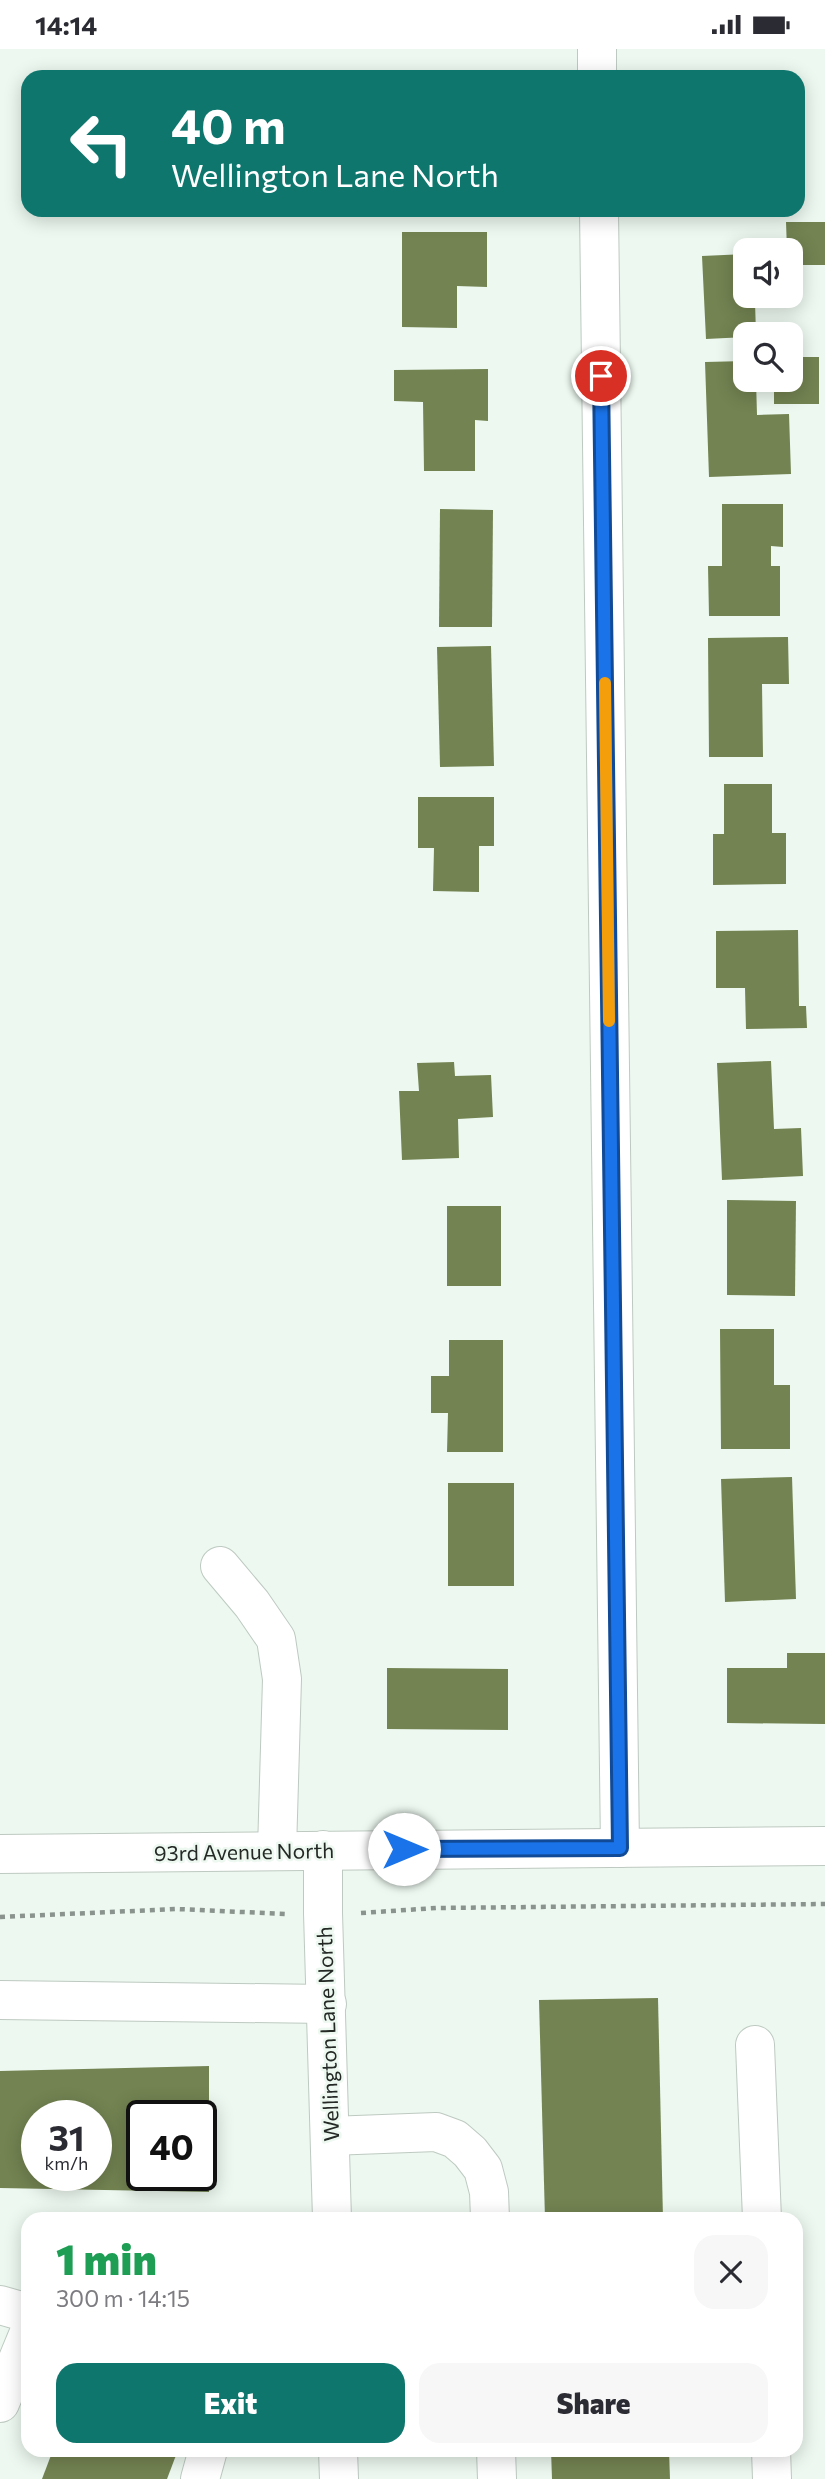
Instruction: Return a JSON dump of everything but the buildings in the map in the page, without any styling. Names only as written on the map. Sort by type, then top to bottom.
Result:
[{"type":"street","points":[[597,49],[597,70]]},
{"type":"street","points":[[599,217],[620,1848]]},
{"type":"street","points":[[220,1566],[253,1604],[276,1639],[282,1679],[277,1850]]},
{"type":"street","name":"93rd Avenue North","points":[[0,1854],[825,1846]]},
{"type":"street","name":"Wellington Lane North","points":[[323,1850],[332,2212]]},
{"type":"street","points":[[0,2000],[327,2004]]},
{"type":"street","points":[[755,2045],[762,2212]]},
{"type":"street","points":[[330,2136],[436,2132],[455,2139],[483,2168],[489,2192],[490,2212]]},
{"type":"street","points":[[0,2305],[21,2311]]},
{"type":"street","points":[[0,2403],[21,2352]]},
{"type":"street","points":[[200,2479],[206,2457]]},
{"type":"street","points":[[338,2457],[339,2479]]},
{"type":"street","points":[[496,2457],[497,2479]]},
{"type":"street","points":[[771,2457],[772,2479]]},
{"type":"path","points":[[373,1913],[436,1908],[825,1904]]},
{"type":"path","points":[[0,1917],[177,1909],[266,1914]]},
{"type":"slow traffic","points":[[605,683],[609,1021]]},
{"type":"route","points":[[404,1849],[620,1848],[601,376]]}]
